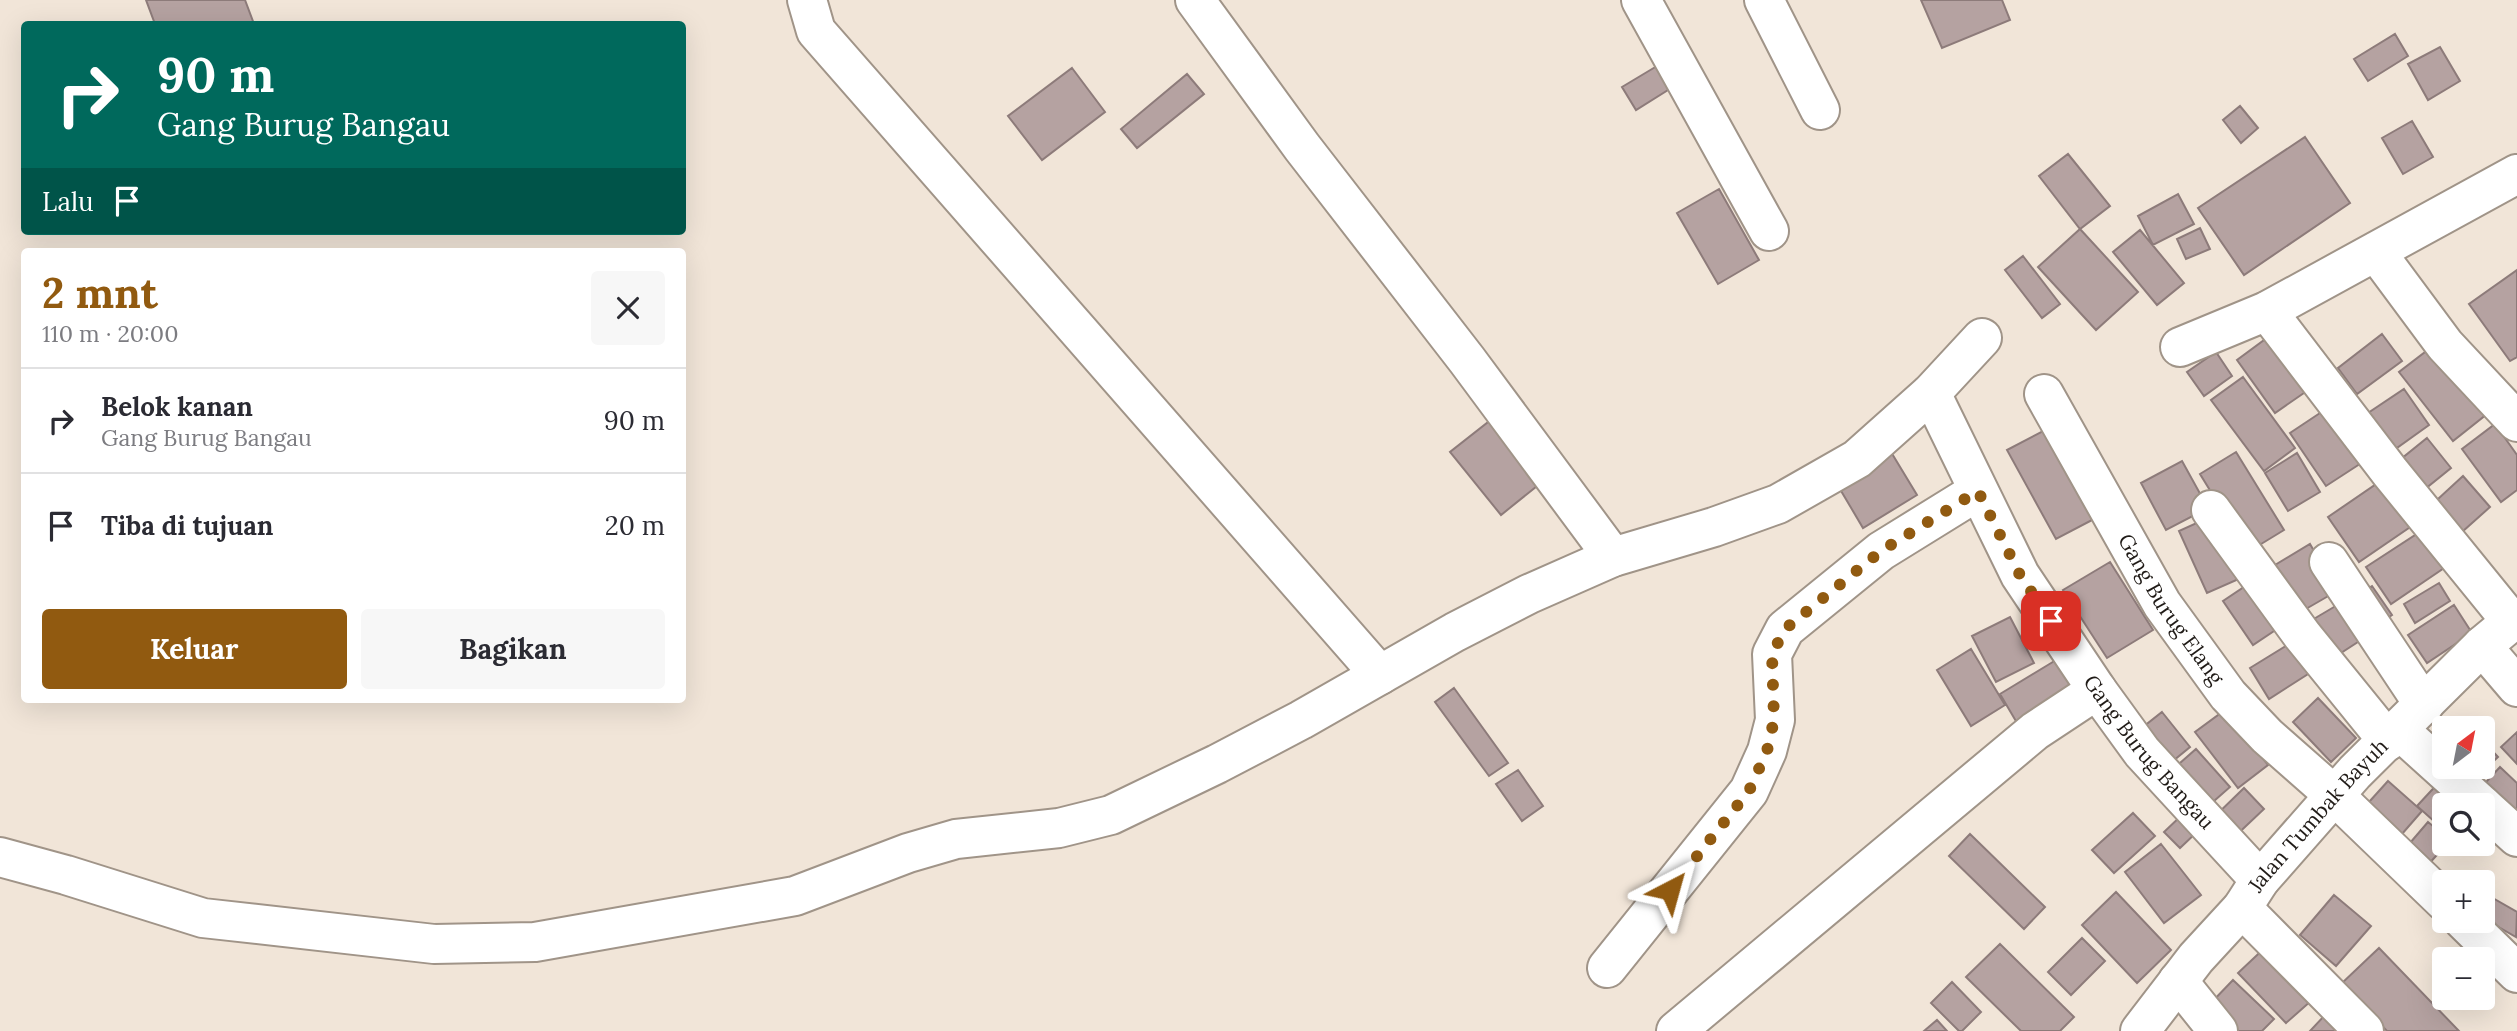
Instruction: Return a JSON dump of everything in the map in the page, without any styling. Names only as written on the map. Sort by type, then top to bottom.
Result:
[{"type":"street","points":[[807,0],[816,31],[1380,675]]},
{"type":"street","points":[[1195,0],[1302,147],[1475,370],[1613,557]]},
{"type":"street","points":[[1641,0],[1769,231]]},
{"type":"street","points":[[1764,0],[1820,110]]},
{"type":"street","points":[[2180,348],[2267,311],[2517,174]]},
{"type":"street","points":[[2376,251],[2445,345],[2517,422]]},
{"type":"street","points":[[2267,311],[2390,472],[2514,619]]},
{"type":"street","points":[[0,857],[203,918],[435,944],[535,942],[796,896],[908,853],[956,839],[1059,828],[1111,815],[1217,764],[1529,594],[1613,557],[1714,527],[1778,504],[1857,459],[1931,393],[1982,338]]},
{"type":"street","name":"Gang Burug Bangau","points":[[1931,393],[2020,575],[2097,690],[2251,894],[2364,1031]]},
{"type":"street","name":"Gang Burug Elang","points":[[2044,394],[2162,604],[2228,695],[2267,736],[2334,795],[2432,889]]},
{"type":"street","points":[[1607,968],[1749,791],[1767,751],[1772,731],[1772,654],[1785,629],[1881,551],[1978,491]]},
{"type":"street","points":[[2211,510],[2302,635],[2404,725],[2469,793]]},
{"type":"street","points":[[2329,562],[2404,725]]},
{"type":"street","name":"Jalan Tumbak Bayuh","points":[[2140,1031],[2196,958],[2334,795],[2482,646],[2514,619]]},
{"type":"street","points":[[2482,646],[2517,687]]},
{"type":"street","points":[[1676,1031],[2035,731],[2097,690]]},
{"type":"street","points":[[2495,818],[2517,837]]},
{"type":"street","points":[[2476,933],[2517,973]]},
{"type":"street","points":[[2178,981],[2218,1031]]},
{"type":"building","points":[[146,0],[245,0],[253,21],[154,21]]},
{"type":"building","points":[[1921,0],[2002,0],[2010,20],[1942,48]]},
{"type":"building","points":[[2395,34],[2408,56],[2368,81],[2354,59]]},
{"type":"building","points":[[2440,47],[2460,81],[2428,100],[2408,64]]},
{"type":"building","points":[[1662,63],[1676,85],[1636,110],[1622,87]]},
{"type":"building","points":[[1072,68],[1105,112],[1042,160],[1008,116]]},
{"type":"building","points":[[1187,74],[1204,94],[1137,148],[1121,129]]},
{"type":"building","points":[[2240,106],[2258,128],[2241,143],[2223,120]]},
{"type":"building","points":[[2412,121],[2433,157],[2403,174],[2382,138]]},
{"type":"building","points":[[2305,137],[2350,203],[2244,275],[2198,208]]},
{"type":"building","points":[[2068,154],[2110,206],[2080,229],[2039,176]]},
{"type":"building","points":[[1719,189],[1759,260],[1718,284],[1677,213]]},
{"type":"building","points":[[2178,194],[2194,224],[2153,245],[2138,216]]},
{"type":"building","points":[[2200,228],[2210,249],[2186,259],[2177,239]]},
{"type":"building","points":[[2080,229],[2138,292],[2096,330],[2038,267]]},
{"type":"building","points":[[2140,230],[2184,283],[2157,305],[2113,252]]},
{"type":"building","points":[[2023,256],[2060,304],[2042,318],[2005,270]]},
{"type":"building","points":[[2517,270],[2517,357],[2510,361],[2469,304]]},
{"type":"building","points":[[2275,332],[2314,386],[2275,413],[2237,360]]},
{"type":"building","points":[[2382,334],[2402,361],[2357,394],[2338,368]]},
{"type":"building","points":[[2433,346],[2487,414],[2453,441],[2399,372]]},
{"type":"building","points":[[2216,352],[2232,376],[2204,396],[2187,372]]},
{"type":"building","points":[[2243,377],[2295,448],[2264,471],[2211,400]]},
{"type":"building","points":[[2404,389],[2429,425],[2394,450],[2368,413]]},
{"type":"building","points":[[2332,405],[2369,458],[2326,486],[2290,433]]},
{"type":"building","points":[[1492,419],[1542,482],[1501,515],[1450,452]]},
{"type":"building","points":[[2495,424],[2517,455],[2517,490],[2501,502],[2462,449]]},
{"type":"building","points":[[2045,430],[2094,519],[2056,539],[2007,450]]},
{"type":"building","points":[[2427,438],[2451,468],[2425,489],[2401,459]]},
{"type":"building","points":[[1891,452],[1917,495],[1863,528],[1837,484]]},
{"type":"building","points":[[2236,452],[2284,530],[2248,552],[2200,474]]},
{"type":"building","points":[[2297,453],[2320,492],[2288,511],[2265,473]]},
{"type":"building","points":[[2182,461],[2208,508],[2166,530],[2141,483]]},
{"type":"building","points":[[2388,476],[2419,521],[2359,562],[2328,517]]},
{"type":"building","points":[[2463,476],[2490,507],[2453,540],[2426,510]]},
{"type":"building","points":[[2212,516],[2241,578],[2207,593],[2179,531]]},
{"type":"building","points":[[2426,528],[2450,564],[2391,604],[2366,567]]},
{"type":"building","points":[[2310,544],[2337,591],[2292,617],[2265,571]]},
{"type":"building","points":[[2110,562],[2153,630],[2107,658],[2063,590]]},
{"type":"building","points":[[2253,581],[2283,625],[2253,645],[2223,601]]},
{"type":"building","points":[[2439,583],[2450,601],[2415,623],[2404,604]]},
{"type":"building","points":[[2372,586],[2392,615],[2376,626],[2356,596]]},
{"type":"building","points":[[2339,604],[2361,640],[2330,660],[2307,623]]},
{"type":"building","points":[[2454,605],[2472,633],[2427,663],[2408,635]]},
{"type":"building","points":[[2010,617],[2034,663],[1996,682],[1972,636]]},
{"type":"building","points":[[2297,639],[2316,669],[2269,699],[2250,668]]},
{"type":"building","points":[[1971,649],[2005,705],[1971,726],[1937,670]]},
{"type":"building","points":[[2061,657],[2082,691],[2020,728],[2000,694]]},
{"type":"building","points":[[1454,688],[1508,763],[1489,776],[1435,702]]},
{"type":"building","points":[[2318,698],[2356,738],[2331,762],[2293,722]]},
{"type":"building","points":[[2225,710],[2268,765],[2238,788],[2195,732]]},
{"type":"building","points":[[2162,712],[2190,747],[2162,770],[2133,735]]},
{"type":"building","points":[[2517,732],[2517,764],[2501,747]]},
{"type":"building","points":[[2196,749],[2230,787],[2206,808],[2172,770]]},
{"type":"building","points":[[2500,767],[2517,783],[2517,808],[2506,820],[2495,810],[2495,793],[2476,793],[2489,779],[2496,779],[2496,771]]},
{"type":"building","points":[[1518,770],[1543,806],[1522,821],[1496,784]]},
{"type":"building","points":[[2442,779],[2460,793],[2432,793],[2432,819],[2417,806]]},
{"type":"building","points":[[2388,781],[2422,811],[2395,842],[2360,812]]},
{"type":"building","points":[[2244,788],[2264,809],[2229,842],[2209,822]]},
{"type":"building","points":[[2133,813],[2155,836],[2114,873],[2092,850]]},
{"type":"building","points":[[2183,814],[2198,831],[2180,848],[2164,832]]},
{"type":"building","points":[[2428,822],[2432,825],[2432,856],[2436,856],[2425,868],[2404,850]]},
{"type":"building","points":[[1970,834],[2045,907],[2024,929],[1949,856]]},
{"type":"building","points":[[2161,844],[2201,895],[2164,923],[2125,872]]},
{"type":"building","points":[[2116,892],[2171,950],[2137,983],[2082,925]]},
{"type":"building","points":[[2334,895],[2371,926],[2336,966],[2300,935]]},
{"type":"building","points":[[2495,899],[2517,912],[2516,937],[2495,925]]},
{"type":"building","points":[[2082,938],[2105,961],[2071,995],[2048,972]]},
{"type":"building","points":[[2271,942],[2320,993],[2286,1023],[2238,973]]},
{"type":"building","points":[[2000,944],[2074,1017],[2060,1031],[2021,1031],[1966,977]]},
{"type":"building","points":[[2379,948],[2432,1003],[2432,1010],[2439,1010],[2459,1031],[2387,1031],[2341,984]]},
{"type":"building","points":[[2233,980],[2274,1019],[2262,1031],[2236,1031],[2209,1005]]},
{"type":"building","points":[[1952,982],[1981,1012],[1962,1031],[1931,1003]]},
{"type":"building","points":[[2326,1014],[2346,1031],[2310,1031]]},
{"type":"building","points":[[1937,1020],[1947,1031],[1924,1031]]},
{"type":"route","points":[[1670,890],[1749,791],[1767,751],[1774,720],[1772,654],[1785,629],[1881,551],[1978,491],[2020,575],[2051,621]]}]
